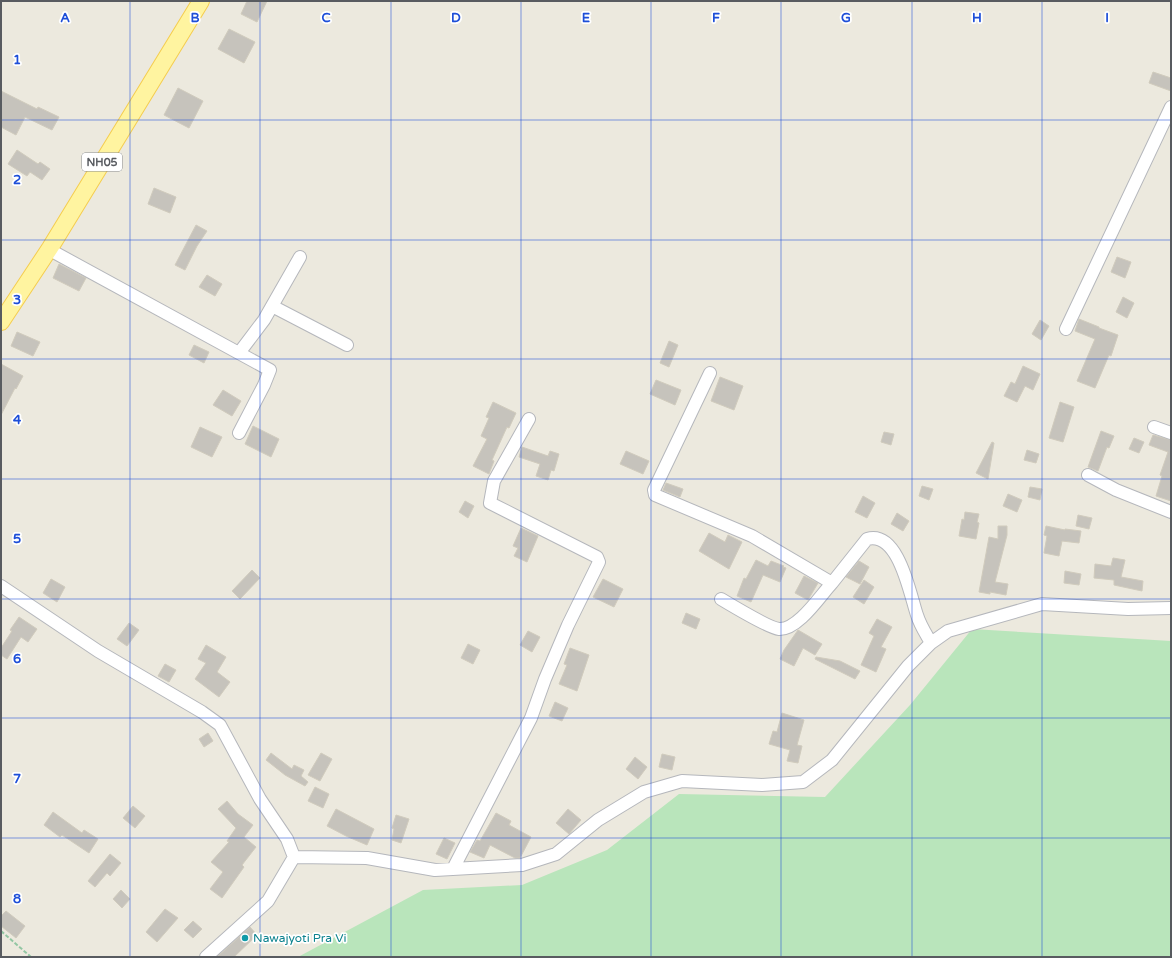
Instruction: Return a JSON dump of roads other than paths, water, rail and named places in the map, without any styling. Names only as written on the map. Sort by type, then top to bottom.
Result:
[{"type":"main road","name":"NH05","points":[[1,322],[50,248],[201,1]]},
{"type":"street","points":[[1066,329],[1171,107]]},
{"type":"street","points":[[50,248],[50,250],[270,370],[239,434]]},
{"type":"street","points":[[239,353],[264,320],[300,257]]},
{"type":"street","points":[[272,306],[347,345]]},
{"type":"street","points":[[710,373],[654,490],[655,495],[752,536],[832,583]]},
{"type":"street","points":[[453,869],[531,718],[545,679],[562,639],[599,562],[597,557],[490,503],[494,481],[528,418]]},
{"type":"street","points":[[1154,427],[1171,433]]},
{"type":"street","points":[[1088,475],[1116,490],[1171,512]]},
{"type":"street","points":[[721,599],[775,628],[786,628],[793,625],[803,616],[867,540],[871,538],[887,544],[896,555],[902,568],[917,617],[930,643]]},
{"type":"street","points":[[1,586],[98,651],[202,712],[220,725],[260,798],[287,839],[294,856]]},
{"type":"street","points":[[294,856],[368,858],[436,870],[522,865],[556,854],[598,820],[644,792],[682,781],[762,785],[803,782],[832,760],[908,666],[930,643],[948,631],[1042,604],[1128,609],[1171,608]]},
{"type":"street","points":[[206,957],[268,901],[294,856]]},
{"type":"place","name":"Nawajyoti Pra Vi","points":[[245,938]]}]
